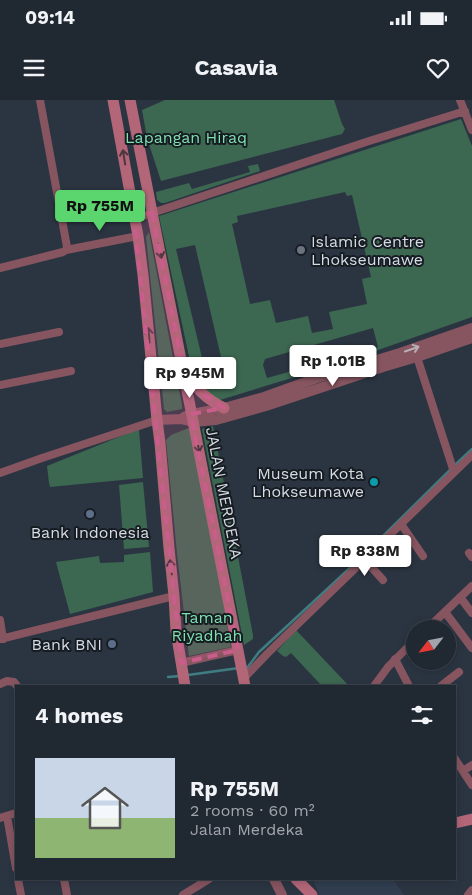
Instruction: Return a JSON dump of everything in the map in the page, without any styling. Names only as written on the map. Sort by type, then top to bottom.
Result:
[{"type":"main road","points":[[113,100],[138,236],[143,275],[176,631],[185,685]]},
{"type":"main road","name":"JALAN MERDEKA","points":[[134,101],[152,212],[182,363],[189,418],[244,681]]},
{"type":"main road","points":[[182,363],[190,378],[203,394],[224,408]]},
{"type":"main road","points":[[456,823],[472,820]]},
{"type":"main road","points":[[297,880],[312,895]]},
{"type":"main road","points":[[306,880],[312,895]]},
{"type":"street","points":[[40,100],[66,250]]},
{"type":"street","points":[[460,100],[472,130]]},
{"type":"street","points":[[134,219],[464,110],[472,105]]},
{"type":"street","points":[[0,268],[66,250],[138,236]]},
{"type":"street","points":[[189,418],[264,397],[472,328]]},
{"type":"street","points":[[0,344],[59,332]]},
{"type":"street","points":[[0,473],[157,420],[189,418],[216,420],[266,406],[472,338]]},
{"type":"street","points":[[417,357],[452,468]]},
{"type":"street","points":[[0,385],[70,371]]},
{"type":"street","points":[[244,681],[268,653],[401,524],[452,468],[472,454]]},
{"type":"street","points":[[401,524],[423,556]]},
{"type":"street","points":[[365,560],[383,580]]},
{"type":"street","points":[[437,620],[472,586]]},
{"type":"street","points":[[0,620],[1,639],[174,596]]},
{"type":"street","points":[[460,597],[472,613]]},
{"type":"street","points":[[445,612],[472,648]]},
{"type":"street","points":[[375,685],[388,667],[406,649]]},
{"type":"street","points":[[181,665],[238,653]]},
{"type":"street","points":[[395,659],[408,685]]},
{"type":"street","points":[[442,685],[459,672]]},
{"type":"street","points":[[0,684],[7,681],[14,682],[16,685]]},
{"type":"street","points":[[456,760],[472,786]]},
{"type":"street","points":[[463,771],[472,765]]},
{"type":"street","points":[[15,813],[3,817],[15,864]]},
{"type":"street","points":[[18,880],[21,895]]},
{"type":"street","points":[[64,880],[67,895]]},
{"type":"street","points":[[183,895],[206,880]]},
{"type":"street","points":[[274,880],[282,895]]},
{"type":"street","points":[[282,895],[284,880]]},
{"type":"street","points":[[468,895],[472,890]]},
{"type":"highlighted area","points":[[152,212],[182,363],[203,394],[224,408],[191,414],[238,650],[181,663],[134,219]]},
{"type":"shaded area","points":[[313,880],[394,880],[404,895],[319,895]]},
{"type":"green space","name":"Lapangan Hiraq","points":[[165,100],[334,100],[345,129],[342,134],[161,181],[147,138],[142,110]]},
{"type":"green space","points":[[461,119],[472,146],[472,317],[344,362],[220,400],[210,395],[196,378],[191,366],[159,216]],"holes":[[[345,192],[347,196],[352,195],[371,277],[362,279],[367,304],[329,312],[333,329],[312,333],[308,316],[276,323],[270,300],[250,304],[232,224],[238,222],[237,216]],[[195,245],[221,357],[203,362],[176,249]],[[373,328],[378,347],[267,378],[263,365],[265,359]]]},
{"type":"green space","points":[[258,164],[260,171],[165,203],[157,200],[156,192],[189,183],[192,189],[250,172],[248,166]]},
{"type":"green space","points":[[149,232],[182,405],[182,409],[167,412],[164,409],[146,237]]},
{"type":"green space","name":"Taman Riyadhah","points":[[194,426],[231,647],[189,656],[166,440],[171,435]]},
{"type":"green space","points":[[213,426],[253,635],[253,639],[244,645],[202,429]]},
{"type":"green space","points":[[139,430],[143,478],[50,487],[47,466]]},
{"type":"green space","points":[[143,482],[149,547],[124,549],[119,485]]},
{"type":"green space","points":[[150,552],[153,592],[70,614],[56,562],[99,556],[100,563],[124,562],[124,555]]},
{"type":"green space","points":[[296,630],[348,685],[321,685],[291,653],[286,657],[277,651]]},
{"type":"waterway","points":[[455,465],[472,449]]},
{"type":"waterway","points":[[378,541],[451,469]]},
{"type":"waterway","points":[[245,668],[247,668],[259,652],[351,567]]},
{"type":"waterway","points":[[188,675],[239,668]]},
{"type":"waterway","points":[[168,677],[180,676]]},
{"type":"place","name":"Islamic Centre Lhokseumawe","points":[[301,250]]},
{"type":"place","name":"Museum Kota Lhokseumawe","points":[[374,482]]},
{"type":"place","name":"Bank Indonesia","points":[[90,514]]},
{"type":"place","name":"Bank BNI","points":[[112,644]]}]
